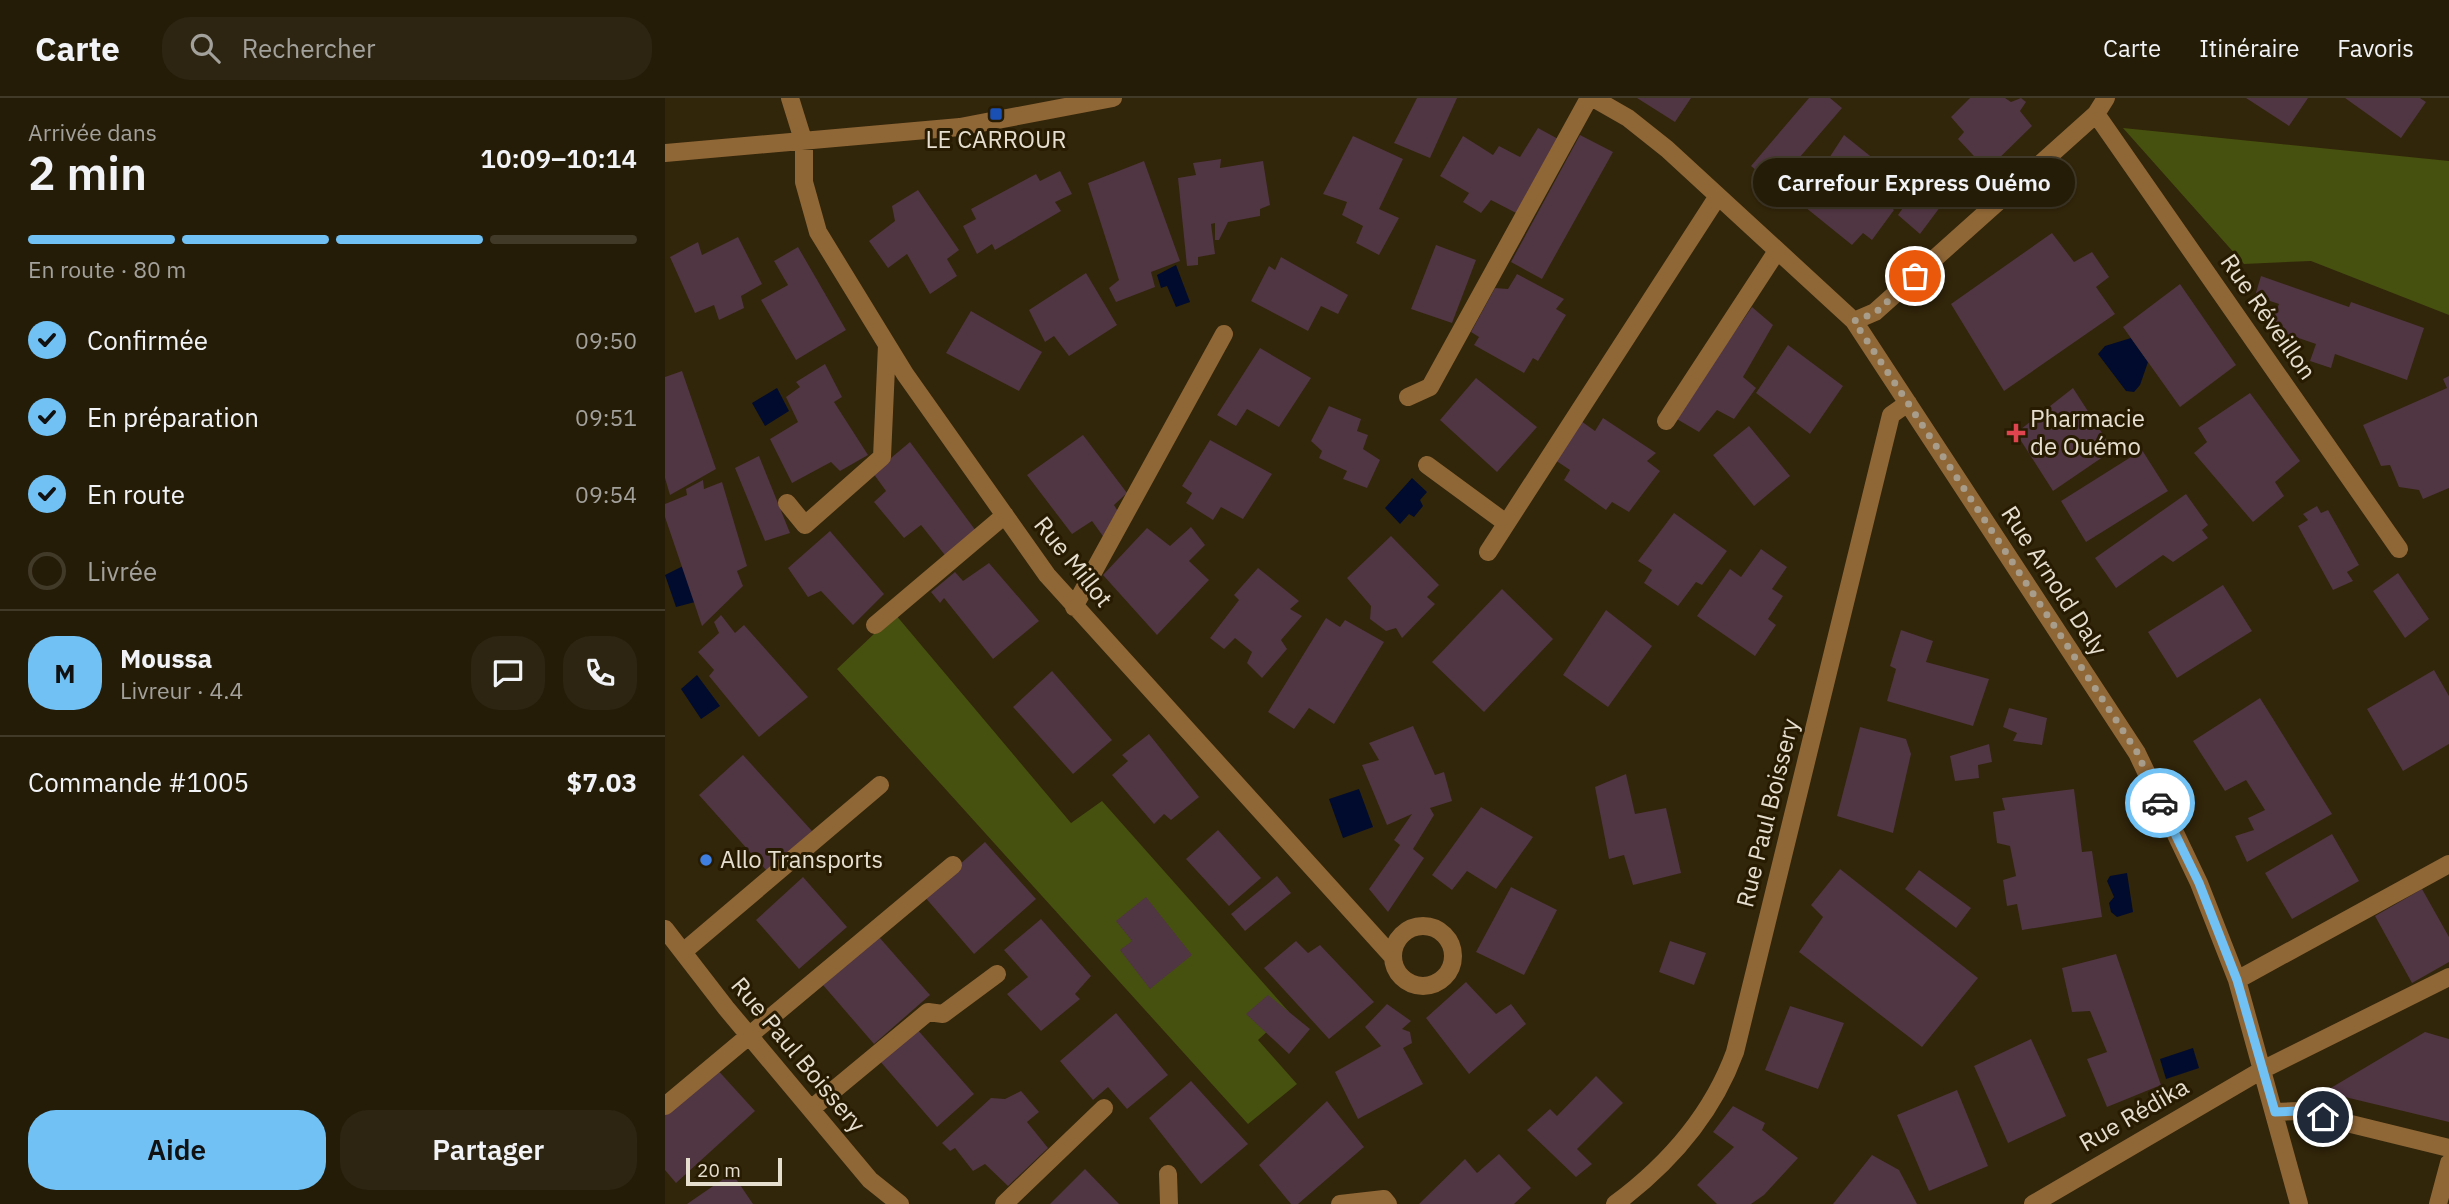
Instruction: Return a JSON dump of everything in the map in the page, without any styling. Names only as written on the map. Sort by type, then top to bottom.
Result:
[{"type":"street","name":"Rue Millot","points":[[790,98],[804,143],[804,182],[818,232],[887,345],[1047,575],[1393,957]]},
{"type":"street","points":[[665,153],[804,143],[960,127],[1113,98]]},
{"type":"street","points":[[1408,397],[1430,387],[1591,98]]},
{"type":"street","name":"Rue Arnold Daly","points":[[1591,98],[1657,141],[1854,321],[2137,752],[2199,883],[2237,980],[2301,1200]]},
{"type":"street","points":[[1854,321],[1875,313],[2096,114],[2106,98]]},
{"type":"street","name":"Rue Réveillon","points":[[2096,114],[2399,549]]},
{"type":"street","points":[[1488,552],[1718,196]]},
{"type":"street","points":[[1666,421],[1777,251]]},
{"type":"street","points":[[1074,607],[1224,334]]},
{"type":"street","points":[[787,503],[806,525],[882,457],[887,345]]},
{"type":"street","name":"Rue Paul Boissery","points":[[1615,1204],[1679,1149],[1723,1084],[1735,1052],[1891,415],[1908,403]]},
{"type":"street","points":[[1427,465],[1506,523]]},
{"type":"street","points":[[875,625],[1005,515]]},
{"type":"street","points":[[683,952],[880,785]]},
{"type":"street","points":[[2237,980],[2449,863]]},
{"type":"street","points":[[665,1105],[953,865]]},
{"type":"street","name":"Rue Paul Boissery","points":[[665,929],[870,1180],[900,1204]]},
{"type":"street","points":[[811,1110],[928,1012],[943,1014],[997,974]]},
{"type":"street","name":"Rue Rédika","points":[[2033,1204],[2262,1070],[2449,977]]},
{"type":"street","points":[[1004,1204],[1104,1108]]},
{"type":"street","points":[[2275,1112],[2298,1111],[2449,1148]]},
{"type":"street","points":[[2438,1204],[2449,1163]]},
{"type":"street","points":[[1168,1174],[1169,1204]]},
{"type":"street","points":[[1340,1204],[1384,1199],[1388,1204]]},
{"type":"green space","points":[[2123,128],[2449,161],[2449,315],[2311,261],[2244,264]]},
{"type":"green space","points":[[895,614],[1071,823],[1102,801],[1289,1012],[1258,1040],[1297,1084],[1248,1124],[837,669]]},
{"type":"water","points":[[1176,265],[1190,302],[1176,307],[1167,286],[1161,288],[1157,275]]},
{"type":"water","points":[[2131,338],[2148,362],[2140,385],[2134,392],[2126,391],[2098,354],[2105,346]]},
{"type":"water","points":[[777,388],[789,411],[765,426],[752,403]]},
{"type":"water","points":[[1412,478],[1427,492],[1420,500],[1423,506],[1414,517],[1409,514],[1400,524],[1385,508]]},
{"type":"water","points":[[683,566],[695,602],[676,607],[665,575]]},
{"type":"water","points":[[697,675],[720,706],[701,719],[681,689]]},
{"type":"water","points":[[1359,789],[1373,827],[1343,838],[1329,799]]},
{"type":"water","points":[[2127,873],[2133,912],[2117,917],[2111,912],[2109,903],[2114,897],[2107,881],[2110,876]]},
{"type":"water","points":[[2193,1048],[2199,1068],[2166,1079],[2160,1059]]},
{"type":"building","points":[[1417,98],[1457,98],[1430,158],[1394,143]]},
{"type":"building","points":[[1637,98],[1691,98],[1675,122]]},
{"type":"building","points":[[1809,98],[1830,98],[1842,108],[1775,186],[1751,166]]},
{"type":"building","points":[[1970,98],[2005,98],[2011,102],[2021,98],[2026,102],[2020,111],[2032,126],[1987,170],[1958,139],[1964,132],[1951,117]]},
{"type":"building","points":[[2246,98],[2308,98],[2289,126]]},
{"type":"building","points":[[2345,98],[2420,98],[2426,102],[2401,138]]},
{"type":"building","points":[[1538,128],[1560,140],[1518,214],[1491,200],[1481,213],[1463,202],[1469,193],[1440,176],[1463,136],[1493,155],[1499,146],[1520,157]]},
{"type":"building","points":[[1580,135],[1613,152],[1542,279],[1511,262]]},
{"type":"building","points":[[1844,135],[1900,180],[1886,203],[1894,210],[1872,240],[1863,233],[1852,245],[1800,203]]},
{"type":"building","points":[[1353,136],[1403,159],[1379,209],[1399,218],[1379,255],[1356,243],[1363,226],[1342,215],[1347,202],[1323,194]]},
{"type":"building","points":[[1221,159],[1220,168],[1263,161],[1270,205],[1260,209],[1260,216],[1228,222],[1219,240],[1215,240],[1215,223],[1211,224],[1215,254],[1198,257],[1198,265],[1187,266],[1178,178],[1196,175],[1193,163]]},
{"type":"building","points":[[1144,161],[1180,261],[1151,272],[1155,287],[1116,302],[1109,288],[1119,280],[1088,183]]},
{"type":"building","points":[[1060,171],[1072,194],[1055,202],[1061,211],[995,250],[992,244],[977,254],[963,226],[976,219],[971,209],[1036,174],[1040,181]]},
{"type":"building","points":[[1928,172],[1955,187],[1920,234],[1898,215]]},
{"type":"building","points":[[918,190],[959,250],[947,259],[957,276],[930,294],[907,254],[888,268],[869,241],[895,221],[892,206]]},
{"type":"building","points":[[2052,233],[2074,262],[2092,252],[2109,277],[2096,287],[2115,314],[2004,391],[1951,304]]},
{"type":"building","points":[[738,237],[762,284],[741,296],[744,308],[719,320],[714,305],[695,313],[670,257],[698,242],[702,255]]},
{"type":"building","points":[[1436,245],[1476,260],[1452,323],[1411,309]]},
{"type":"building","points":[[798,247],[846,330],[796,360],[761,300],[788,285],[774,261]]},
{"type":"building","points":[[1281,257],[1348,295],[1338,314],[1321,306],[1308,331],[1251,301],[1269,266],[1275,270]]},
{"type":"building","points":[[1086,273],[1117,325],[1069,356],[1054,336],[1045,342],[1029,310]]},
{"type":"building","points":[[1517,274],[1564,299],[1556,309],[1566,315],[1538,361],[1533,358],[1524,373],[1474,345],[1479,337],[1471,332],[1495,288],[1508,289]]},
{"type":"building","points":[[2261,276],[2349,307],[2351,302],[2424,328],[2407,380],[2335,354],[2331,368],[2310,361],[2316,344],[2269,328],[2279,304],[2255,296]]},
{"type":"building","points":[[2180,284],[2236,365],[2180,407],[2123,327]]},
{"type":"building","points":[[1752,307],[1773,325],[1743,377],[1756,388],[1734,419],[1717,410],[1699,432],[1675,418]]},
{"type":"building","points":[[971,311],[1042,352],[1019,391],[946,353]]},
{"type":"building","points":[[1788,345],[1843,386],[1810,434],[1756,393]]},
{"type":"building","points":[[1260,348],[1311,378],[1279,427],[1247,409],[1236,426],[1217,415]]},
{"type":"building","points":[[825,364],[842,397],[834,402],[868,455],[840,471],[831,462],[792,483],[770,439],[798,422],[786,397],[800,387],[796,382]]},
{"type":"building","points":[[682,371],[716,469],[670,495],[665,478],[665,377]]},
{"type":"building","points":[[2449,376],[2449,488],[2423,499],[2419,490],[2399,487],[2390,465],[2381,466],[2363,425],[2447,388],[2443,379]]},
{"type":"building","points":[[1476,378],[1537,427],[1497,472],[1440,420]]},
{"type":"building","points":[[2073,388],[2113,450],[2053,491],[2016,433]]},
{"type":"building","points":[[2250,393],[2300,461],[2275,482],[2284,496],[2253,522],[2194,453],[2207,442],[2198,428]]},
{"type":"building","points":[[1329,406],[1361,419],[1357,431],[1368,435],[1363,449],[1380,460],[1367,488],[1343,479],[1347,471],[1319,458],[1322,451],[1311,441]]},
{"type":"building","points":[[1603,418],[1656,453],[1647,461],[1660,471],[1629,512],[1612,502],[1606,510],[1564,480],[1570,470],[1555,460],[1581,421],[1595,431]]},
{"type":"building","points":[[1749,426],[1790,476],[1754,506],[1713,455]]},
{"type":"building","points":[[1083,435],[1127,493],[1114,505],[1119,513],[1105,539],[1092,521],[1072,534],[1027,475]]},
{"type":"building","points":[[1210,440],[1272,474],[1243,519],[1221,507],[1213,520],[1186,503],[1192,493],[1182,486]]},
{"type":"building","points":[[910,442],[976,531],[948,559],[921,525],[904,538],[874,502],[886,491],[873,473]]},
{"type":"building","points":[[2142,450],[2168,491],[2086,542],[2061,501]]},
{"type":"building","points":[[759,456],[790,533],[765,541],[735,468]]},
{"type":"building","points":[[703,480],[704,489],[722,482],[747,566],[737,571],[743,586],[702,626],[665,517],[665,504],[687,495],[686,489]]},
{"type":"building","points":[[2186,494],[2208,525],[2202,530],[2208,538],[2173,562],[2163,555],[2116,588],[2095,558]]},
{"type":"building","points":[[2317,506],[2321,513],[2328,510],[2359,565],[2347,572],[2353,581],[2333,590],[2298,526],[2308,520],[2303,514]]},
{"type":"building","points":[[1674,513],[1727,551],[1702,585],[1696,582],[1678,606],[1644,583],[1652,570],[1638,561]]},
{"type":"building","points":[[1191,527],[1205,545],[1189,561],[1209,580],[1157,635],[1103,575],[1147,528],[1170,546]]},
{"type":"building","points":[[830,531],[884,594],[853,625],[821,591],[808,597],[788,568]]},
{"type":"building","points":[[1391,536],[1439,585],[1427,597],[1435,604],[1402,638],[1396,628],[1386,631],[1370,619],[1371,606],[1347,578]]},
{"type":"building","points":[[1761,549],[1787,567],[1772,589],[1783,596],[1768,619],[1776,625],[1755,656],[1697,616],[1730,569],[1741,577]]},
{"type":"building","points":[[989,563],[1039,621],[993,659],[944,598],[940,603],[931,592],[955,572],[963,581]]},
{"type":"building","points":[[1258,568],[1299,601],[1290,609],[1302,616],[1281,640],[1287,649],[1262,678],[1247,663],[1252,652],[1235,638],[1224,649],[1210,638],[1239,600],[1234,595]]},
{"type":"building","points":[[2398,573],[2429,619],[2405,638],[2373,591]]},
{"type":"building","points":[[2223,585],[2252,631],[2177,678],[2148,632]]},
{"type":"building","points":[[1502,589],[1553,639],[1484,712],[1432,662]]},
{"type":"building","points":[[1606,610],[1652,646],[1608,707],[1563,675]]},
{"type":"building","points":[[721,615],[735,633],[744,625],[808,697],[759,737],[709,676],[714,670],[698,652],[719,633],[714,622]]},
{"type":"building","points":[[1326,618],[1340,627],[1345,620],[1384,642],[1334,724],[1309,708],[1294,729],[1268,712]]},
{"type":"building","points":[[1901,630],[1933,641],[1926,662],[1989,679],[1973,726],[1887,701],[1896,669],[1890,666]]},
{"type":"building","points":[[2434,670],[2449,696],[2449,744],[2403,771],[2367,709]]},
{"type":"building","points":[[1052,671],[1112,740],[1073,774],[1013,707]]},
{"type":"building","points":[[2260,698],[2332,814],[2247,862],[2235,836],[2254,830],[2248,818],[2265,810],[2246,780],[2225,791],[2193,741]]},
{"type":"building","points":[[2009,708],[2047,718],[2042,745],[2013,741],[2017,733],[2003,727]]},
{"type":"building","points":[[1413,726],[1435,775],[1444,772],[1452,801],[1430,808],[1434,815],[1413,849],[1424,858],[1388,912],[1369,889],[1400,845],[1394,840],[1412,814],[1387,825],[1362,765],[1379,760],[1369,743]]},
{"type":"building","points":[[1860,727],[1906,739],[1911,754],[1893,833],[1837,816]]},
{"type":"building","points":[[1149,734],[1199,797],[1171,820],[1164,814],[1154,824],[1112,775],[1128,761],[1122,755]]},
{"type":"building","points":[[1989,744],[1992,762],[1978,765],[1979,778],[1955,781],[1950,756]]},
{"type":"building","points":[[743,755],[812,831],[767,871],[699,795]]},
{"type":"building","points":[[1626,774],[1635,814],[1666,808],[1681,873],[1633,885],[1624,855],[1609,859],[1595,787]]},
{"type":"building","points":[[2074,789],[2082,852],[2092,851],[2102,917],[2022,930],[2017,904],[2007,906],[2003,880],[2016,876],[2010,846],[1997,843],[1993,812],[2005,810],[2002,798]]},
{"type":"building","points":[[1481,807],[1533,837],[1496,889],[1467,871],[1452,890],[1432,875]]},
{"type":"building","points":[[1218,830],[1261,878],[1229,906],[1186,859]]},
{"type":"building","points":[[2332,834],[2359,881],[2292,919],[2265,873]]},
{"type":"building","points":[[985,842],[1036,899],[974,954],[924,896]]},
{"type":"building","points":[[1840,869],[1978,978],[1922,1047],[1799,952],[1823,917],[1811,905]]},
{"type":"building","points":[[1919,870],[1971,908],[1956,928],[1905,889]]},
{"type":"building","points":[[1277,876],[1291,893],[1245,931],[1231,914]]},
{"type":"building","points":[[803,877],[847,927],[799,969],[756,920]]},
{"type":"building","points":[[1511,887],[1557,910],[1524,975],[1476,952]]},
{"type":"building","points":[[2422,889],[2449,937],[2449,962],[2412,983],[2375,916]]},
{"type":"building","points":[[1146,897],[1192,955],[1150,989],[1120,950],[1132,941],[1116,921]]},
{"type":"building","points":[[1041,919],[1091,976],[1075,994],[1080,999],[1041,1031],[1007,994],[1028,977],[1004,950]]},
{"type":"building","points":[[879,937],[930,995],[874,1044],[823,985]]},
{"type":"building","points":[[1296,941],[1308,953],[1320,945],[1374,1002],[1329,1039],[1264,968]]},
{"type":"building","points":[[1670,941],[1706,953],[1694,985],[1659,972]]},
{"type":"building","points":[[2116,954],[2161,1085],[2107,1107],[2087,1059],[2107,1052],[2090,1011],[2072,1012],[2062,968]]},
{"type":"building","points":[[1466,982],[1496,1014],[1511,1004],[1526,1024],[1469,1074],[1426,1018]]},
{"type":"building","points":[[1268,995],[1310,1029],[1289,1054],[1246,1014]]},
{"type":"building","points":[[1387,1004],[1411,1021],[1402,1029],[1410,1032],[1412,1043],[1403,1048],[1423,1084],[1358,1119],[1335,1072],[1381,1046],[1365,1027]]},
{"type":"building","points":[[1790,1006],[1844,1023],[1818,1089],[1765,1070]]},
{"type":"building","points":[[1116,1013],[1168,1075],[1127,1109],[1108,1087],[1093,1100],[1060,1061]]},
{"type":"building","points":[[916,1028],[974,1094],[937,1127],[879,1060]]},
{"type":"building","points":[[2425,1032],[2449,1039],[2449,1122],[2324,1092]]},
{"type":"building","points":[[2031,1039],[2066,1116],[2008,1143],[1974,1066]]},
{"type":"building","points":[[714,1066],[755,1111],[676,1183],[665,1170],[665,1111]]},
{"type":"building","points":[[1596,1076],[1623,1103],[1577,1149],[1592,1164],[1576,1177],[1527,1130],[1550,1109],[1557,1116]]},
{"type":"building","points":[[1191,1081],[1248,1144],[1201,1184],[1149,1118]]},
{"type":"building","points":[[1957,1090],[1988,1166],[1929,1191],[1897,1115]]},
{"type":"building","points":[[1021,1091],[1039,1112],[1027,1122],[1048,1148],[1008,1186],[985,1164],[973,1171],[955,1148],[950,1151],[942,1143],[991,1098],[1005,1099]]},
{"type":"building","points":[[1327,1101],[1364,1147],[1298,1204],[1291,1204],[1259,1165]]},
{"type":"building","points":[[1733,1106],[1765,1123],[1762,1130],[1798,1158],[1764,1195],[1751,1204],[1717,1204],[1697,1185],[1734,1147],[1713,1132]]},
{"type":"building","points":[[1499,1154],[1531,1188],[1514,1204],[1419,1204],[1465,1159],[1477,1173]]},
{"type":"building","points":[[1872,1155],[1899,1170],[1917,1204],[1833,1204]]},
{"type":"building","points":[[1085,1169],[1119,1204],[1050,1204]]},
{"type":"building","points":[[732,1173],[753,1204],[687,1204]]},
{"type":"way so far","points":[[1915,276],[1875,313],[1854,321],[2137,752],[2160,803]]},
{"type":"place","name":"LE CARROUR","points":[[996,114]]},
{"type":"place","name":"Carrefour Express Ouémo","points":[[1915,276]]},
{"type":"place","name":"Pharmacie de Ouémo","points":[[2016,433]]},
{"type":"place","name":"Allo Transports","points":[[706,860]]},
{"type":"route","points":[[2160,803],[2199,883],[2237,980],[2275,1112],[2298,1111],[2323,1117]]}]
